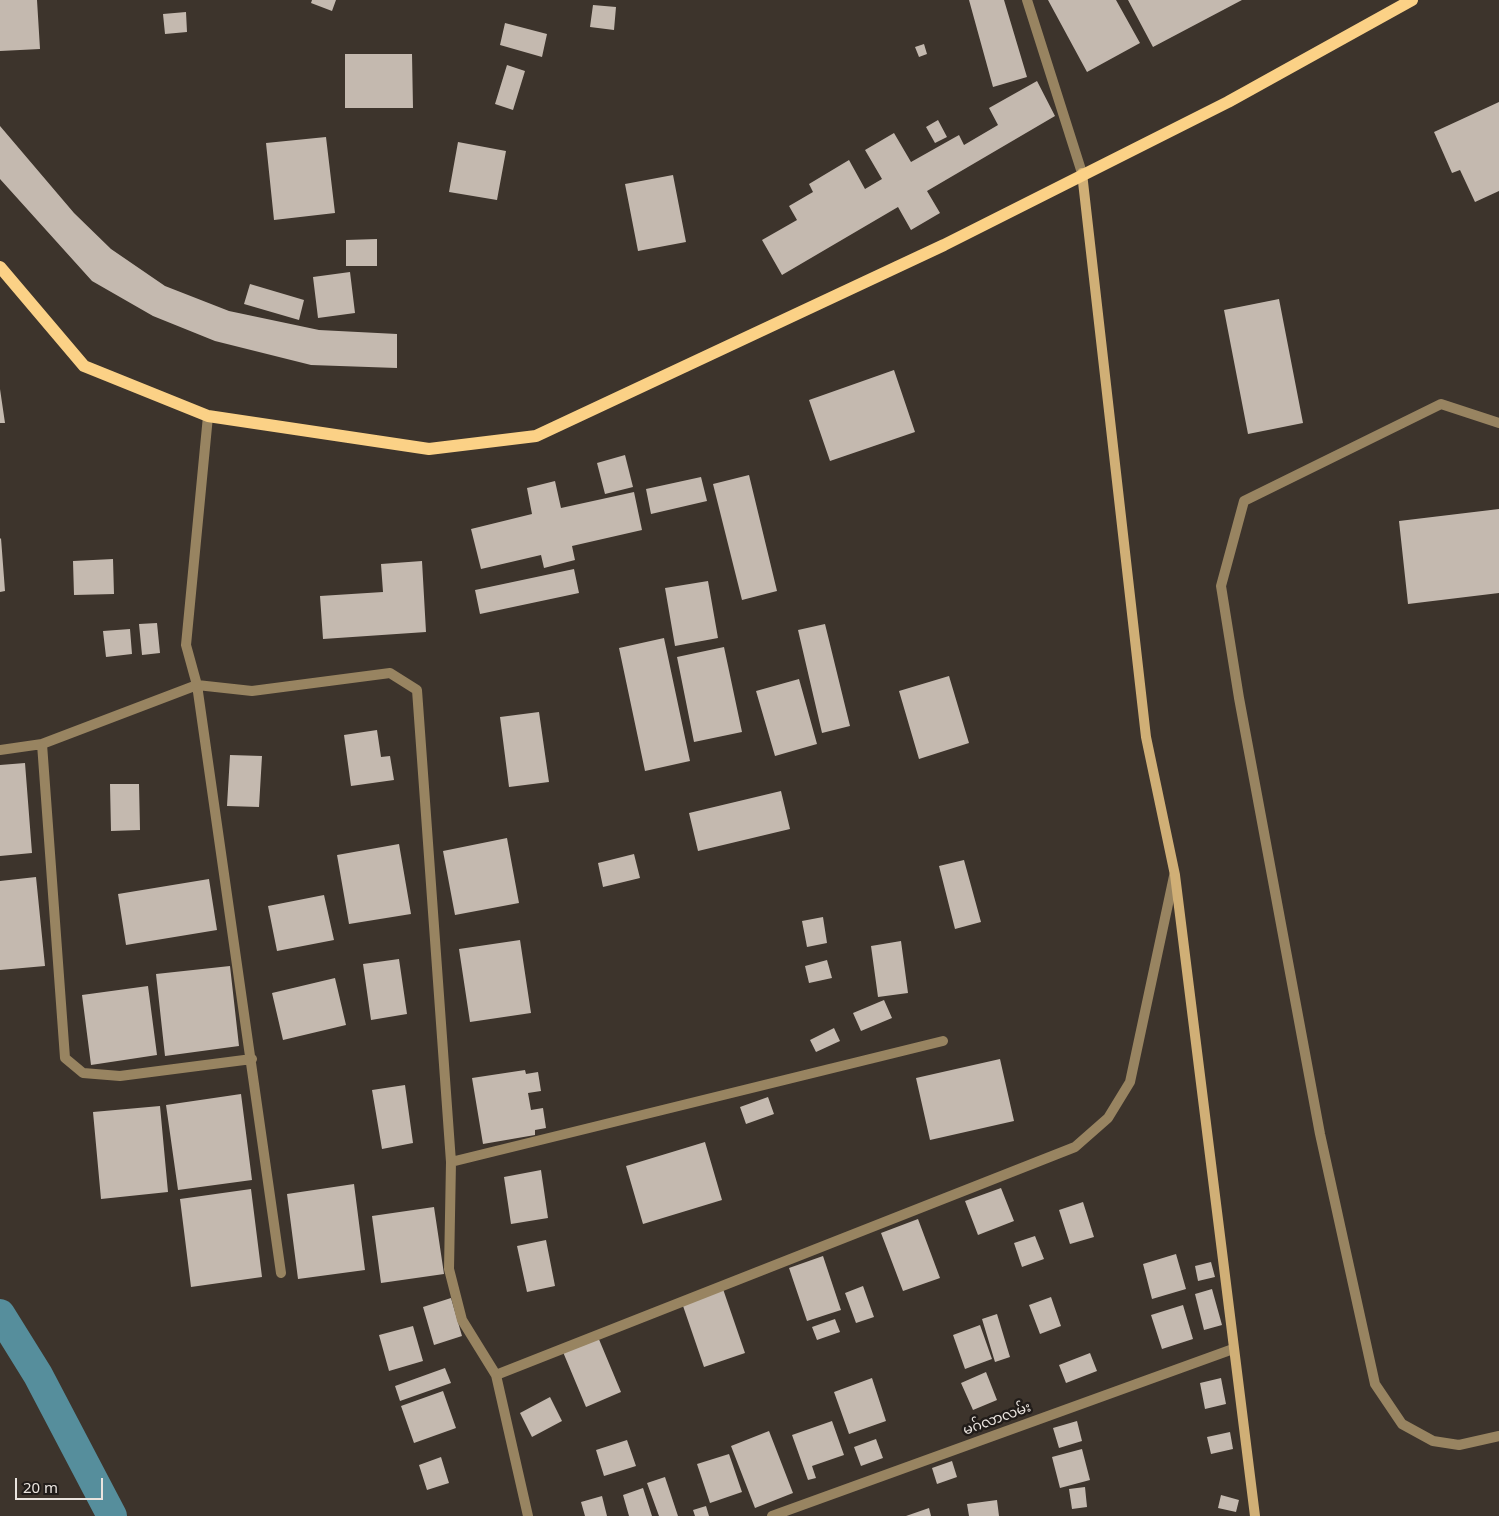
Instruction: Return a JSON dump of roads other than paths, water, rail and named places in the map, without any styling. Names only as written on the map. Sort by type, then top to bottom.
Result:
[{"type":"main road","points":[[0,267],[84,366],[208,416],[429,449],[536,436],[944,245],[1082,173],[1228,102],[1412,0]]},
{"type":"street","points":[[1028,0],[1082,173],[1146,737],[1174,875],[1232,1349],[1255,1516]]},
{"type":"street","points":[[1499,423],[1441,404],[1244,501],[1221,586],[1239,698],[1318,1125],[1375,1384],[1402,1424],[1433,1442],[1459,1446],[1499,1436]]},
{"type":"street","points":[[208,416],[186,645],[198,685],[281,1273]]},
{"type":"street","points":[[0,750],[42,744],[198,685],[252,691],[390,673],[417,690],[450,1162],[449,1269],[462,1320],[496,1375],[528,1516]]},
{"type":"street","points":[[42,744],[65,1058],[83,1073],[120,1076],[252,1060]]},
{"type":"street","points":[[496,1375],[1075,1147],[1108,1118],[1130,1082],[1174,875]]},
{"type":"street","points":[[450,1162],[944,1041]]},
{"type":"street","name":"မဂ်လာလမ်း","points":[[772,1516],[1232,1349]]},
{"type":"waterway","points":[[0,1314],[38,1375],[112,1516]]}]
